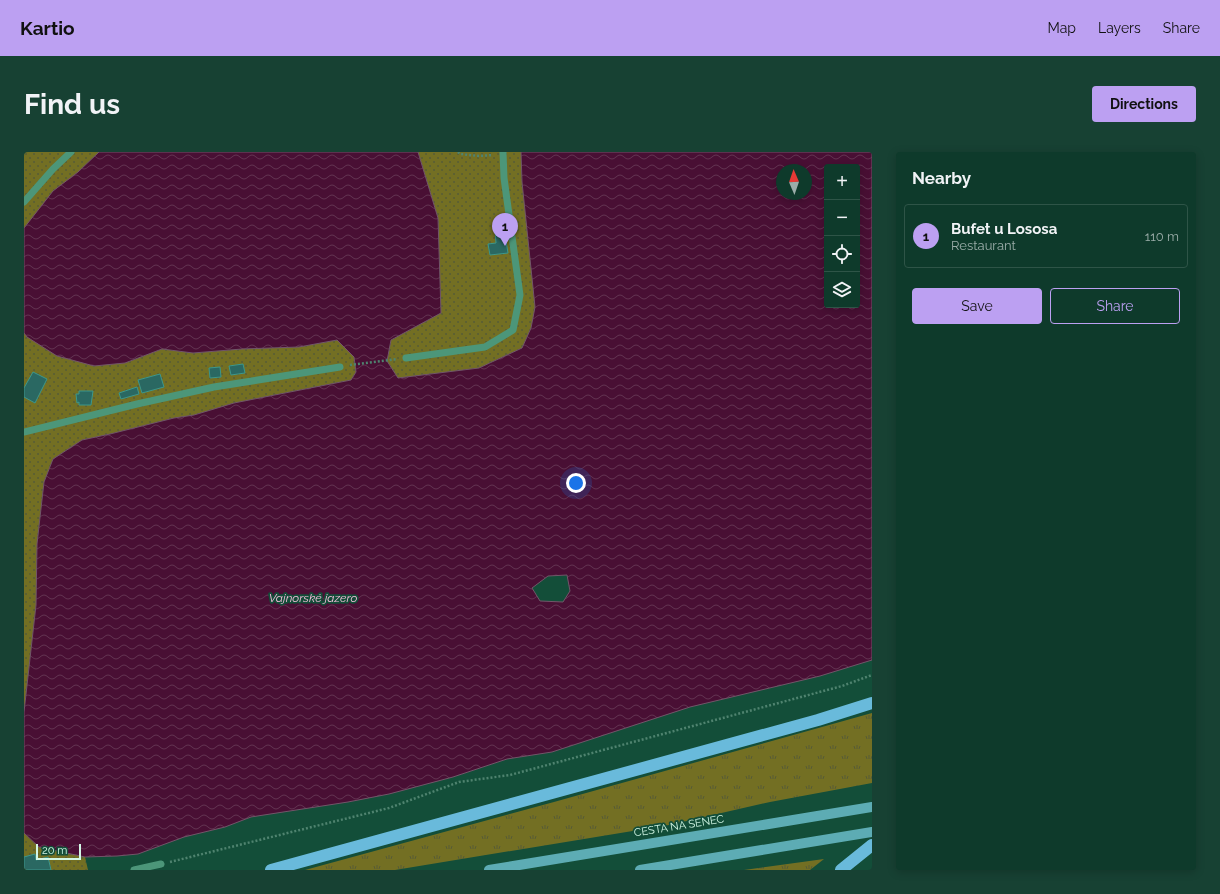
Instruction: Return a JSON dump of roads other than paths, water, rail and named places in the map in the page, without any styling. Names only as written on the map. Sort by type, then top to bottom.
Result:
[{"type":"highway","points":[[271,870],[818,720],[872,703]]},
{"type":"highway","points":[[841,870],[872,845]]},
{"type":"main road","name":"CESTA NA SENEC","points":[[489,870],[872,807]]},
{"type":"main road","points":[[640,870],[872,832]]},
{"type":"lane","points":[[24,202],[70,152]]},
{"type":"lane","points":[[406,358],[485,347],[513,330],[520,295],[504,178],[503,153]]},
{"type":"lane","points":[[24,432],[137,404],[214,387],[340,367]]},
{"type":"lane","points":[[134,870],[161,864]]},
{"type":"water","name":"Vajnorské jazero","points":[[99,152],[418,152],[438,218],[441,313],[391,340],[387,361],[398,378],[479,368],[522,348],[531,328],[535,307],[522,182],[521,152],[872,152],[872,660],[820,676],[690,707],[552,752],[507,759],[453,777],[389,794],[251,817],[225,827],[184,837],[138,854],[85,857],[39,847],[24,833],[24,712],[36,605],[37,544],[44,482],[53,459],[82,440],[174,418],[194,415],[234,403],[351,380],[356,372],[354,357],[337,340],[299,347],[242,349],[193,353],[162,349],[125,363],[94,366],[57,356],[27,337],[24,333],[24,228],[53,191],[78,172]],"holes":[[[567,575],[570,591],[563,602],[540,601],[532,588],[548,576]]]},
{"type":"place","name":"Bufet u Lososa","points":[[505,246]]}]
